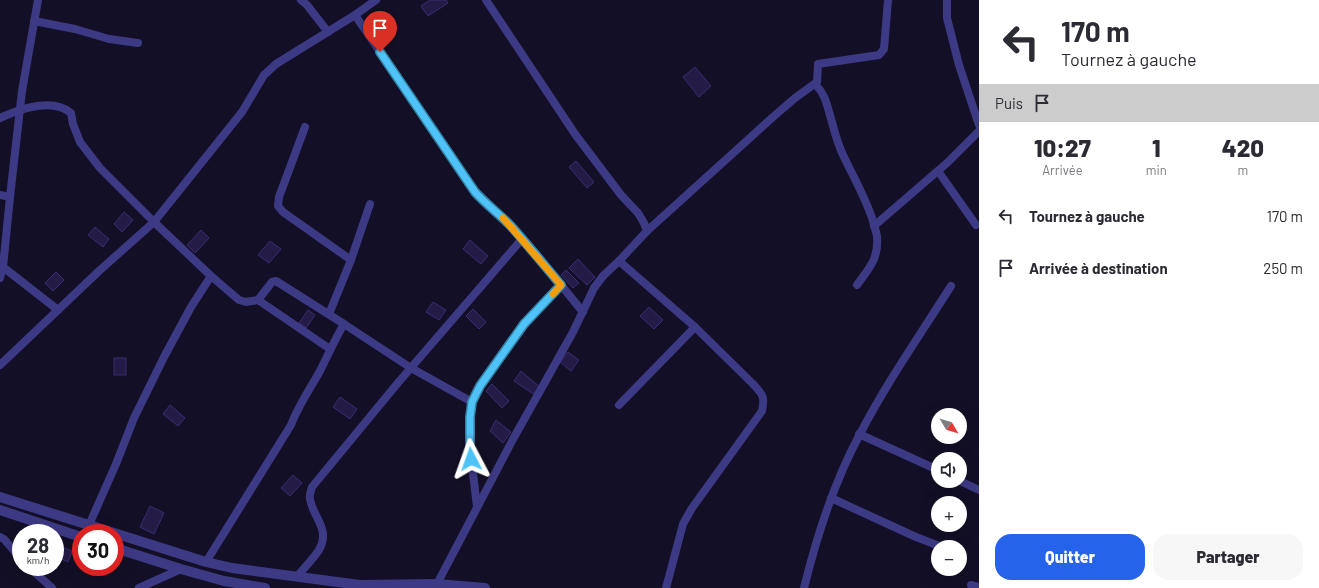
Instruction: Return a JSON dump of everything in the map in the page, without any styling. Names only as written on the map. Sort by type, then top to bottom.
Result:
[{"type":"street","points":[[0,278],[3,267],[20,109],[38,0]]},
{"type":"street","points":[[301,0],[307,5],[328,32]]},
{"type":"street","points":[[0,365],[154,222],[242,112],[264,75],[269,70],[376,0]]},
{"type":"street","points":[[486,0],[576,134],[621,195],[638,213],[647,231]]},
{"type":"street","points":[[437,584],[551,373],[594,288],[603,276],[647,231],[750,137],[795,98],[815,84],[818,79],[817,65],[819,63],[879,55],[884,49],[888,0]]},
{"type":"street","points":[[947,0],[947,18],[959,65],[979,125]]},
{"type":"street","points":[[355,15],[475,192],[485,203],[498,213],[522,239],[583,312]]},
{"type":"street","points":[[34,21],[75,29],[109,39],[138,42]]},
{"type":"street","points":[[815,84],[822,90],[843,156],[869,211],[877,235],[874,260],[857,286]]},
{"type":"street","points":[[0,118],[20,109],[39,106],[67,109],[72,113],[73,124],[80,142],[100,168],[154,222],[211,276],[239,300],[246,302],[258,300],[272,282],[276,281],[411,368],[472,402]]},
{"type":"street","points":[[305,127],[278,197],[278,206],[283,212],[351,260]]},
{"type":"street","points":[[874,226],[938,171],[979,131]]},
{"type":"street","points":[[938,171],[976,225]]},
{"type":"street","points":[[0,195],[10,197]]},
{"type":"street","points":[[329,314],[351,260],[370,204]]},
{"type":"street","points":[[297,577],[319,549],[323,536],[322,526],[313,510],[310,498],[312,487],[411,368],[522,239]]},
{"type":"street","points":[[619,261],[695,327],[753,384],[760,392],[764,400],[762,411],[692,508],[683,524],[666,588]]},
{"type":"street","points":[[3,267],[58,310]]},
{"type":"street","points":[[89,524],[116,464],[134,418],[191,307],[211,276]]},
{"type":"street","points":[[477,508],[470,448],[470,417],[472,402],[480,386],[524,324],[561,285]]},
{"type":"street","points":[[804,588],[823,521],[844,465],[859,434],[889,382],[951,286]]},
{"type":"street","points":[[258,300],[330,349]]},
{"type":"street","points":[[206,562],[291,426],[297,410],[344,324]]},
{"type":"street","points":[[619,405],[695,327]]},
{"type":"street","points":[[859,434],[931,467]]},
{"type":"street","points":[[967,484],[979,490]]},
{"type":"street","points":[[0,497],[86,524]]},
{"type":"street","points":[[832,498],[910,535],[931,543]]},
{"type":"street","points":[[0,510],[72,534]]},
{"type":"street","points":[[124,536],[206,562],[232,568],[360,584],[437,584],[486,588]]},
{"type":"street","points":[[0,537],[4,539],[12,548]]},
{"type":"street","points":[[124,551],[181,569],[223,585],[265,588]]},
{"type":"street","points":[[139,588],[181,569]]},
{"type":"street","points":[[39,576],[52,588]]},
{"type":"building","points":[[430,0],[446,0],[448,3],[428,16],[421,6]]},
{"type":"building","points":[[695,67],[711,86],[699,97],[683,77]]},
{"type":"building","points":[[576,161],[594,182],[587,188],[569,167]]},
{"type":"building","points":[[124,212],[133,220],[122,232],[114,224]]},
{"type":"building","points":[[95,227],[109,239],[103,247],[88,235]]},
{"type":"building","points":[[201,230],[209,238],[195,253],[187,245]]},
{"type":"building","points":[[470,240],[488,256],[481,264],[463,249]]},
{"type":"building","points":[[270,241],[281,249],[269,263],[258,255]]},
{"type":"building","points":[[578,259],[595,277],[587,285],[569,268]]},
{"type":"building","points":[[566,270],[579,283],[573,288],[561,275]]},
{"type":"building","points":[[56,272],[64,280],[53,291],[45,283]]},
{"type":"building","points":[[433,302],[446,310],[439,320],[426,312]]},
{"type":"building","points":[[649,307],[663,320],[654,329],[640,316]]},
{"type":"building","points":[[473,309],[486,322],[479,329],[466,316]]},
{"type":"building","points":[[308,310],[315,315],[306,328],[299,323]]},
{"type":"building","points":[[568,352],[579,360],[571,371],[560,362]]},
{"type":"building","points":[[114,358],[126,358],[126,375],[114,375]]},
{"type":"building","points":[[521,371],[541,388],[535,395],[514,381]]},
{"type":"building","points":[[492,384],[509,401],[502,408],[486,391]]},
{"type":"building","points":[[340,397],[357,409],[350,419],[333,407]]},
{"type":"building","points":[[170,405],[185,418],[178,426],[163,414]]},
{"type":"building","points":[[496,420],[511,432],[503,443],[490,431]]},
{"type":"building","points":[[293,475],[302,483],[290,496],[281,488]]},
{"type":"building","points":[[150,506],[164,513],[154,534],[140,527]]},
{"type":"building","points":[[64,548],[72,551],[68,562],[64,560]]},
{"type":"slow traffic","points":[[503,218],[561,285],[553,294]]},
{"type":"route","points":[[380,52],[475,192],[511,226],[561,285],[524,324],[480,386],[472,402],[470,417],[471,459]]}]
